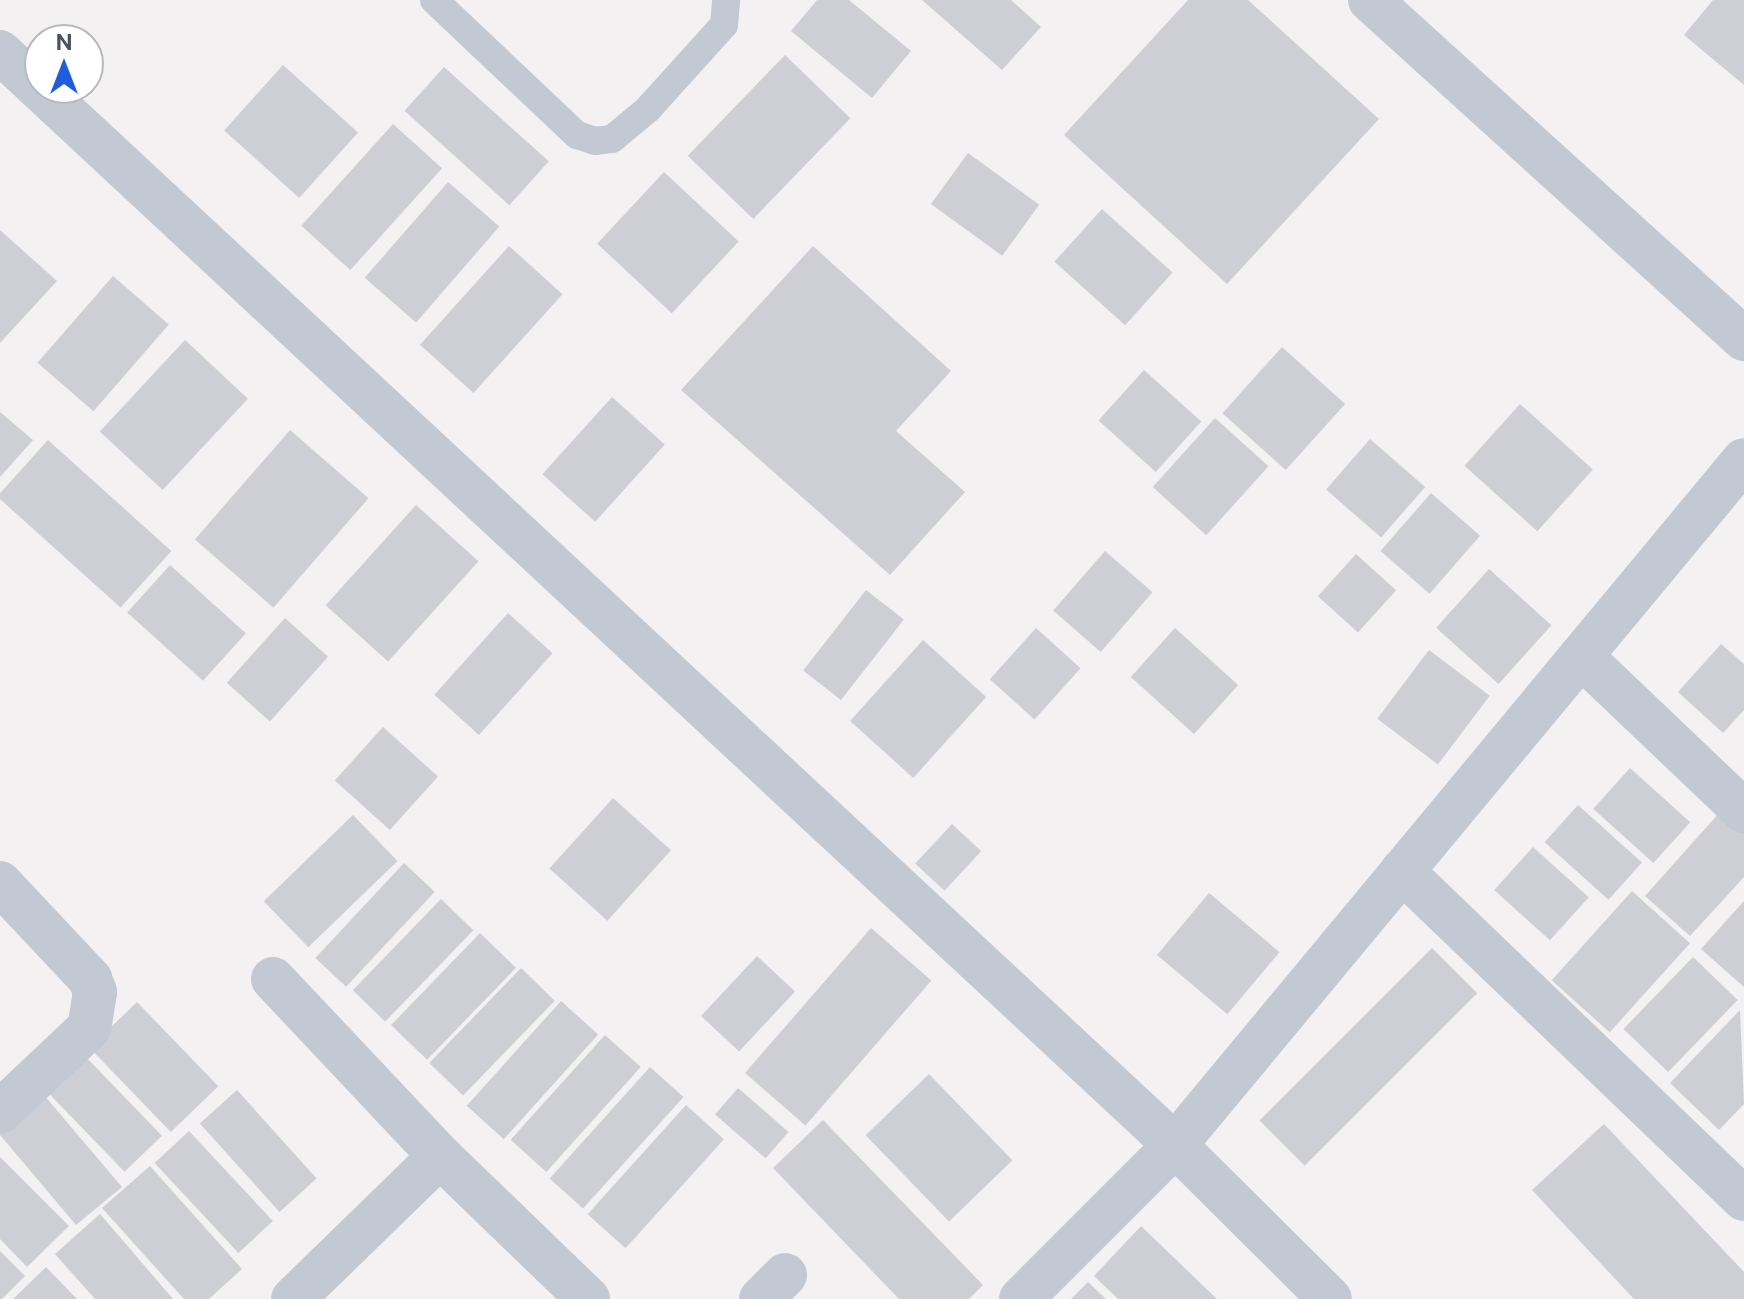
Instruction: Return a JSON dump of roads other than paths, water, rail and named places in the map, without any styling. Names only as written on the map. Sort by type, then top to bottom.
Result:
[{"type":"street","points":[[1370,0],[1744,339]]},
{"type":"street","points":[[0,52],[1175,1145],[1330,1299]]},
{"type":"street","points":[[1021,1299],[1175,1145],[1581,656],[1741,471]]},
{"type":"street","points":[[1581,656],[1744,811]]},
{"type":"street","points":[[1402,871],[1744,1199]]},
{"type":"street","points":[[0,883],[90,979],[95,992],[89,1028],[0,1112]]},
{"type":"street","points":[[273,979],[440,1156],[588,1299]]},
{"type":"street","points":[[293,1299],[440,1156]]},
{"type":"lane","points":[[434,0],[577,135],[604,141],[648,109],[724,25],[726,0]]}]
